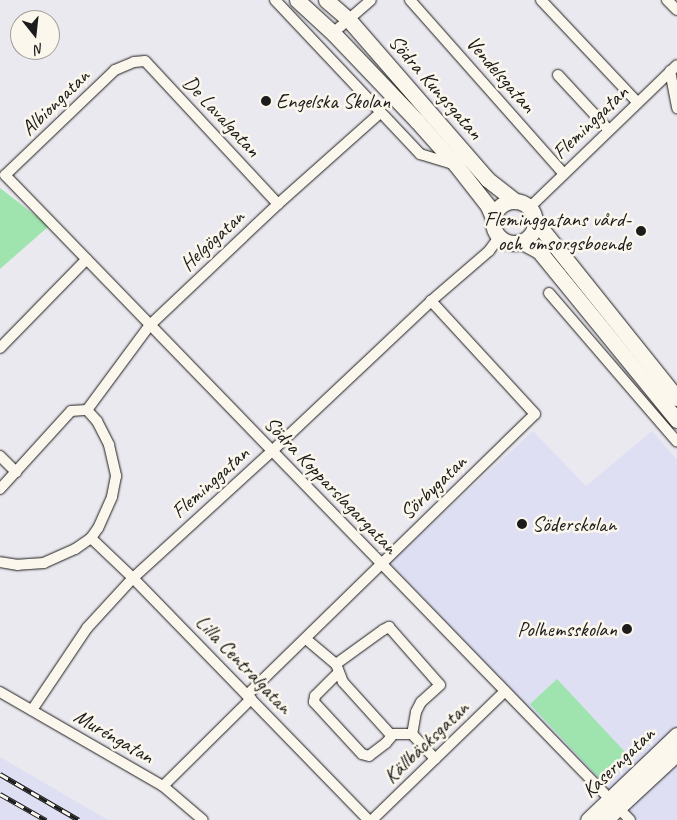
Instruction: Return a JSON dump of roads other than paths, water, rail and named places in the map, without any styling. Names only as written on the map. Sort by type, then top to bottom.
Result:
[{"type":"main road","name":"Södra Kungsgatan","points":[[298,0],[334,34],[456,165],[488,206],[493,218],[494,230],[499,237]]},
{"type":"main road","name":"Södra Kungsgatan","points":[[326,0],[349,20],[487,179],[514,201],[530,207]]},
{"type":"main road","points":[[493,218],[499,207],[514,201]]},
{"type":"main road","points":[[530,207],[536,222],[677,398]]},
{"type":"main road","points":[[522,242],[532,234],[536,222]]},
{"type":"main road","points":[[499,237],[510,243],[522,242],[539,251],[677,420]]},
{"type":"main road","name":"Kaserngatan","points":[[605,820],[614,803],[677,735]]},
{"type":"main road","name":"Kaserngatan","points":[[588,820],[614,803],[677,753]]},
{"type":"street","name":"Södra Kungsgatan","points":[[275,0],[420,154],[456,165]]},
{"type":"street","points":[[334,34],[370,0]]},
{"type":"street","name":"Vendelsgatan","points":[[410,0],[564,174]]},
{"type":"street","points":[[541,0],[638,103]]},
{"type":"street","points":[[667,0],[677,10]]},
{"type":"street","name":"De Lavalgatan","points":[[134,62],[145,61],[278,204]]},
{"type":"street","name":"Albiongatan","points":[[5,175],[115,70],[134,62]]},
{"type":"street","points":[[674,68],[677,108]]},
{"type":"street","name":"Fleminggatan","points":[[530,207],[674,68]]},
{"type":"street","points":[[558,75],[609,130]]},
{"type":"street","name":"Helgögatan","points":[[87,410],[150,324],[278,204],[380,113]]},
{"type":"street","name":"Södra Kopparslagargatan","points":[[5,175],[630,820]]},
{"type":"street","name":"Fleminggatan","points":[[32,710],[87,628],[133,578],[272,451],[431,301],[489,251],[499,237]]},
{"type":"street","points":[[0,348],[87,259]]},
{"type":"street","points":[[549,293],[677,442]]},
{"type":"street","name":"Sörbygatan","points":[[163,786],[381,564],[535,414],[431,301]]},
{"type":"street","points":[[0,489],[71,411],[87,410],[97,421],[109,445],[116,476],[112,497],[106,513],[91,538],[75,549],[44,563],[18,564],[0,562]]},
{"type":"street","points":[[0,456],[16,472]]},
{"type":"street","name":"Lilla Centralgatan","points":[[91,538],[133,578],[368,820]]},
{"type":"street","points":[[390,734],[391,737],[375,752],[369,756],[362,754],[314,702],[315,696],[337,669],[389,627],[440,685],[421,702],[412,734]]},
{"type":"street","points":[[306,639],[337,669],[342,682],[390,734],[412,734],[435,759]]},
{"type":"street","name":"Källbäcksgatan","points":[[372,820],[505,691]]},
{"type":"street","name":"Muréngatan","points":[[0,692],[163,786],[203,820]]},
{"type":"railway","points":[[0,774],[79,820]]},
{"type":"railway","points":[[0,794],[46,820]]},
{"type":"place","name":"Engelska Skolan","points":[[266,101]]},
{"type":"place","name":"Fleminggatans vård- och omsorgsboende","points":[[641,231]]},
{"type":"place","name":"Söderskolan","points":[[522,524]]},
{"type":"place","name":"Polhemsskolan","points":[[627,629]]}]
